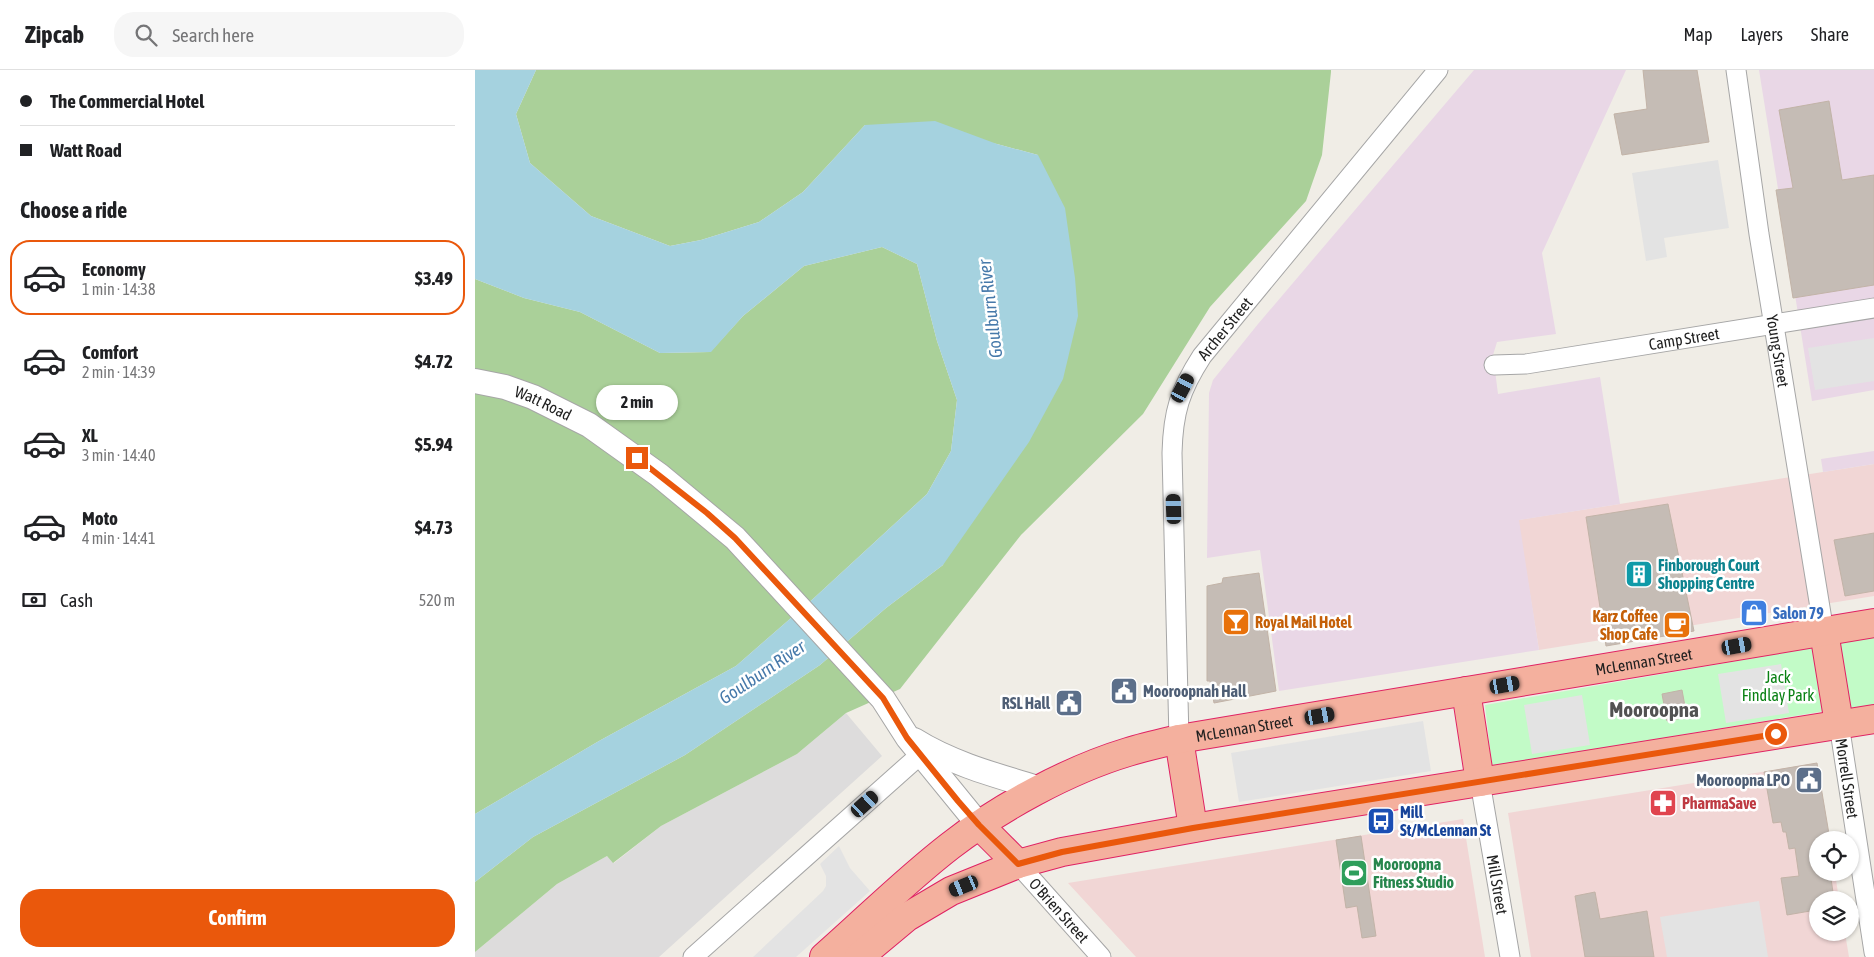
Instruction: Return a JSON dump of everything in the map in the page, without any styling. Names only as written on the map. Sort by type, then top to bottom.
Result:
[{"type":"highway","name":"McLennan Street","points":[[824,957],[919,872],[979,825],[1041,788],[1080,770],[1128,752],[1179,739],[1874,624]]},
{"type":"highway","points":[[1824,632],[1839,724]]},
{"type":"highway","points":[[1466,691],[1480,782]]},
{"type":"highway","points":[[859,957],[907,917],[951,891],[1018,864],[1062,852],[1193,828],[1874,719]]},
{"type":"highway","points":[[1179,739],[1193,828]]},
{"type":"highway","points":[[979,825],[1018,864]]},
{"type":"street","name":"Archer Street","points":[[1179,739],[1172,453],[1174,418],[1183,388],[1202,356],[1438,70]]},
{"type":"street","name":"Young Street","points":[[1736,70],[1759,234],[1824,632]]},
{"type":"street","name":"Camp Street","points":[[1494,366],[1527,364],[1874,308]]},
{"type":"street","name":"Watt Road","points":[[475,381],[505,387],[533,397],[589,425],[659,475],[735,538],[880,695],[920,755],[979,825]]},
{"type":"street","name":"Morrell Street","points":[[1839,724],[1874,952]]},
{"type":"street","points":[[903,731],[929,749],[950,760],[1041,788]]},
{"type":"street","points":[[693,957],[920,755]]},
{"type":"street","name":"Mill Street","points":[[1480,782],[1510,957]]},
{"type":"street","name":"O'Brien Street","points":[[1018,864],[1101,957]]},
{"type":"shaded area","points":[[1474,70],[1626,70],[1542,253],[1556,334],[1497,342],[1493,355],[1498,394],[1600,377],[1620,504],[1519,520],[1539,650],[1279,691],[1260,550],[1207,558],[1209,393],[1213,380],[1258,324]]},
{"type":"shaded area","points":[[1759,70],[1874,70],[1874,390],[1812,401]]},
{"type":"shaded area","points":[[1718,160],[1729,228],[1664,238],[1667,257],[1646,261],[1632,173]]},
{"type":"shaded area","points":[[1874,338],[1874,381],[1815,390],[1808,348]]},
{"type":"shaded area","points":[[1874,451],[1874,464],[1823,472],[1821,459]]},
{"type":"shaded area","points":[[1874,464],[1874,596],[1539,650],[1518,520]]},
{"type":"shaded area","points":[[1781,664],[1789,713],[1726,723],[1718,674]]},
{"type":"shaded area","points":[[1582,695],[1590,745],[1532,754],[1524,705]]},
{"type":"shaded area","points":[[846,713],[882,756],[659,957],[475,957],[475,952],[557,884],[607,856],[614,863],[661,826],[797,754]]},
{"type":"shaded area","points":[[1423,721],[1431,771],[1239,802],[1231,753]]},
{"type":"shaded area","points":[[1817,763],[1828,831],[1809,831],[1809,881],[1836,881],[1838,891],[1809,891],[1809,941],[1846,941],[1849,957],[1531,957],[1508,813]]},
{"type":"shaded area","points":[[1463,819],[1485,957],[1136,957],[1068,883]]},
{"type":"shaded area","points":[[839,846],[850,868],[870,891],[796,957],[753,957],[823,891],[826,886],[826,876],[820,864]]},
{"type":"shaded area","points":[[1759,901],[1768,957],[1667,957],[1660,917]]},
{"type":"green space","points":[[536,70],[1331,70],[1331,72],[1322,155],[1306,201],[1210,307],[1143,414],[1021,535],[900,689],[846,713],[797,754],[661,826],[613,863],[607,856],[557,884],[475,952],[475,882],[533,837],[685,755],[820,665],[886,608],[943,565],[1038,155],[997,144],[865,125],[803,192],[759,222],[701,240],[670,246],[591,216],[530,163],[516,114]]},
{"type":"green space","points":[[882,247],[917,264],[937,341],[957,400],[951,451],[927,494],[814,598],[736,666],[599,741],[475,814],[475,279],[524,298],[580,312],[660,353],[710,352],[743,316],[804,266]]},
{"type":"green space","name":"Jack Findlay Park","points":[[1874,635],[1874,706],[1846,711],[1837,641]]},
{"type":"green space","name":"Jack Findlay Park","points":[[1818,647],[1825,711],[1492,766],[1485,705]]},
{"type":"water","name":"Goulburn River","points":[[475,70],[536,70],[516,114],[530,163],[591,216],[670,246],[701,240],[759,222],[803,192],[865,125],[935,121],[997,144],[1038,155],[1065,208],[1075,278],[1078,316],[1063,379],[1029,442],[943,565],[886,608],[820,665],[685,755],[533,837],[475,882],[475,814],[599,741],[736,666],[814,598],[927,494],[951,451],[957,400],[937,341],[917,264],[882,247],[804,266],[743,316],[711,352],[660,353],[580,312],[524,298],[475,279]]},
{"type":"building","points":[[1643,70],[1697,70],[1709,142],[1622,155],[1614,114],[1647,109]]},
{"type":"building","points":[[1829,101],[1842,180],[1874,175],[1874,285],[1793,298],[1776,190],[1793,188],[1779,110]]},
{"type":"building","name":"Finborough Court Shopping Centre","points":[[1668,504],[1694,631],[1606,646],[1586,517]]},
{"type":"building","points":[[1874,533],[1874,591],[1845,596],[1834,540]]},
{"type":"building","name":"Royal Mail Hotel","points":[[1259,573],[1276,691],[1214,703],[1210,681],[1207,681],[1207,586],[1222,583],[1223,578]]},
{"type":"building","points":[[1682,690],[1687,717],[1667,721],[1662,694]]},
{"type":"building","points":[[1817,763],[1828,831],[1809,831],[1809,881],[1831,881],[1833,891],[1809,891],[1809,911],[1787,915],[1781,878],[1799,876],[1795,848],[1789,849],[1786,832],[1783,832],[1781,822],[1773,823],[1764,772]]},
{"type":"building","name":"Mooroopna Fitness Studio","points":[[1361,836],[1376,936],[1362,938],[1357,906],[1346,908],[1336,840]]},
{"type":"building","points":[[1595,892],[1600,919],[1647,911],[1654,957],[1585,957],[1575,896]]},
{"type":"place","name":"Finborough Court Shopping Centre","points":[[1639,574]]},
{"type":"place","name":"Salon 79","points":[[1754,613]]},
{"type":"place","name":"Royal Mail Hotel","points":[[1236,622]]},
{"type":"place","name":"Karz Coffee Shop Cafe","points":[[1677,625]]},
{"type":"place","name":"Mooroopnah Hall","points":[[1124,691]]},
{"type":"place","name":"RSL Hall","points":[[1069,703]]},
{"type":"place","name":"Mooroopna LPO","points":[[1809,780]]},
{"type":"place","name":"PharmaSave","points":[[1663,803]]},
{"type":"place","name":"Mill St/McLennan St","points":[[1381,821]]},
{"type":"place","name":"Mooroopna Fitness Studio","points":[[1354,873]]},
{"type":"district","name":"Mooroopna","points":[[1654,709]]},
{"type":"route","points":[[637,458],[707,513],[735,538],[883,698],[907,738],[920,755],[979,825],[1018,864],[1062,852],[1193,828],[1776,734]]}]
